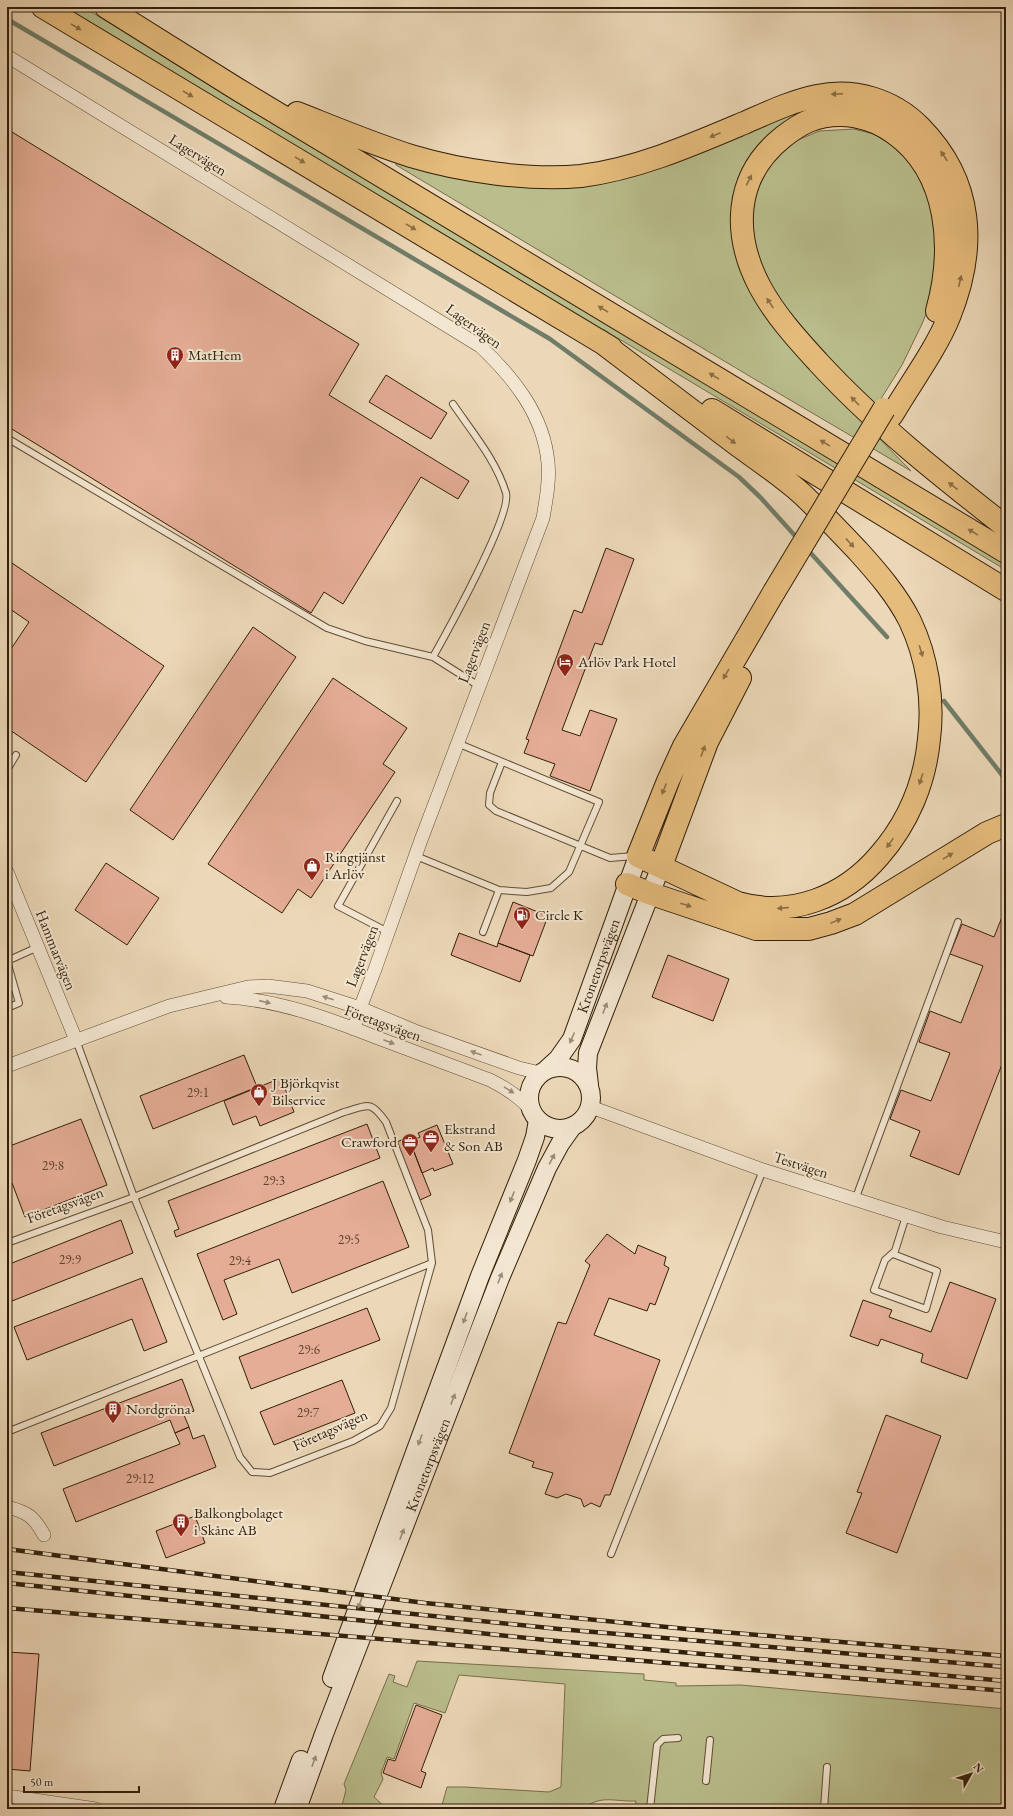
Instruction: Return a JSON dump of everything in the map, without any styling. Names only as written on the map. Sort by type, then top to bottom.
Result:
[{"type":"highway","points":[[43,7],[600,341],[1006,590]]},
{"type":"highway","points":[[106,7],[237,89],[1006,552]]},
{"type":"highway","points":[[237,89],[412,156],[468,169],[530,177],[581,176],[624,167],[674,151],[786,105],[816,96],[839,93],[861,95],[885,102],[909,116],[930,138],[945,158],[958,182],[964,206],[966,233],[960,283],[948,318],[888,412],[778,595],[684,746],[668,781],[638,856],[720,896],[753,907],[781,909],[807,904],[835,893],[849,885],[862,874],[886,848],[900,829],[910,809],[923,775],[930,731],[930,700],[926,667],[917,636],[910,620],[888,586],[850,542],[801,493],[600,341]]},
{"type":"highway","points":[[888,412],[936,313],[944,286],[946,252],[943,213],[934,182],[920,155],[903,139],[887,127],[870,120],[840,115],[816,118],[799,124],[774,144],[758,163],[746,184],[742,211],[742,237],[750,264],[759,285],[769,303],[795,337],[863,409],[904,446],[1006,527]]},
{"type":"highway","points":[[661,866],[707,742],[778,595]]},
{"type":"highway","points":[[627,884],[649,893],[756,929],[809,929],[855,914],[987,833],[1006,825]]},
{"type":"main road","name":"Kronetorpsvägen","points":[[543,1071],[558,1059],[572,1039],[638,856]]},
{"type":"main road","name":"Kronetorpsvägen","points":[[589,1086],[587,1068],[588,1054],[649,893],[661,866]]},
{"type":"main road","points":[[559,1066],[572,1068],[582,1075],[589,1086],[592,1096],[590,1107],[583,1119],[572,1127],[563,1130],[554,1129],[545,1126],[534,1115],[528,1097],[531,1084],[543,1071],[559,1066]]},
{"type":"main road","name":"Kronetorpsvägen","points":[[283,1809],[389,1526],[480,1276],[527,1160],[535,1137],[534,1115]]},
{"type":"main road","name":"Kronetorpsvägen","points":[[297,1809],[324,1734],[500,1278],[547,1168],[560,1144],[572,1127]]},
{"type":"street","name":"Lagervägen","points":[[7,56],[276,222],[462,333],[480,346],[496,361],[520,390],[537,420],[547,450],[548,464],[547,497],[543,518],[478,686],[354,1028]]},
{"type":"street","name":"Hammarvägen","points":[[7,872],[76,1040]]},
{"type":"street","name":"Företagsvägen","points":[[7,1066],[169,1006],[248,987],[268,986],[307,991],[360,1008],[415,1031],[519,1068],[543,1071]]},
{"type":"street","name":"Företagsvägen","points":[[212,996],[247,998],[304,1011],[354,1028],[490,1080],[509,1090],[520,1098],[534,1115]]},
{"type":"street","name":"Testvägen","points":[[590,1107],[763,1170],[855,1200],[942,1227],[1006,1242]]},
{"type":"street","points":[[7,1507],[19,1510],[35,1519],[44,1535]]},
{"type":"street","points":[[7,1796],[96,1809]]},
{"type":"lane","points":[[433,657],[471,586],[503,516],[506,495],[494,465],[453,404]]},
{"type":"lane","points":[[7,438],[327,628],[365,641],[433,657],[478,686]]},
{"type":"lane","points":[[416,856],[499,890],[526,892],[551,888],[569,872],[599,802],[457,743]]},
{"type":"lane","points":[[7,770],[16,755]]},
{"type":"lane","points":[[502,762],[490,793],[489,805],[496,811],[610,858],[638,856]]},
{"type":"lane","points":[[388,932],[338,906],[398,802]]},
{"type":"lane","points":[[482,932],[499,890]]},
{"type":"lane","points":[[855,1200],[958,922]]},
{"type":"lane","points":[[7,1008],[19,1003],[7,961],[38,947]]},
{"type":"lane","name":"Företagsvägen","points":[[7,1242],[134,1197],[344,1112],[366,1105],[376,1109],[386,1122],[428,1230],[432,1263],[391,1408],[380,1426],[353,1441],[270,1473],[252,1472],[240,1457],[134,1197],[76,1040]]},
{"type":"lane","points":[[611,1554],[763,1170]]},
{"type":"lane","points":[[893,1254],[937,1271],[926,1309],[874,1290],[885,1260],[895,1251],[906,1216]]},
{"type":"lane","points":[[7,1432],[432,1263]]},
{"type":"lane","points":[[650,1809],[657,1745],[663,1739],[678,1738]]},
{"type":"lane","points":[[706,1781],[710,1740]]},
{"type":"lane","points":[[824,1809],[827,1767]]},
{"type":"lane","points":[[602,1809],[618,1809]]},
{"type":"green space","points":[[63,7],[83,7],[1006,558],[1006,570]]},
{"type":"green space","points":[[828,100],[790,120],[768,136],[758,146],[749,157],[742,170],[734,197],[799,356],[911,471],[396,165],[396,159],[459,179],[522,186]]},
{"type":"green space","points":[[854,129],[874,134],[895,147],[914,166],[929,191],[936,218],[936,288],[922,324],[902,365],[874,410],[826,360],[772,290],[757,260],[752,233],[754,199],[765,171],[789,144],[819,131]]},
{"type":"green space","points":[[417,1661],[644,1674],[644,1680],[676,1683],[676,1686],[741,1685],[1006,1709],[1006,1809],[635,1809],[636,1801],[602,1800],[590,1804],[583,1809],[441,1809],[447,1787],[549,1792],[561,1787],[565,1684],[459,1675],[445,1713],[414,1703],[394,1759],[387,1757],[381,1773],[383,1779],[374,1797],[387,1809],[341,1809],[346,1790],[344,1784],[389,1674],[395,1676],[393,1682],[407,1687]]},
{"type":"building","name":"MatHem","points":[[7,129],[359,344],[329,395],[469,481],[458,499],[421,477],[343,604],[324,592],[311,613],[7,426]]},
{"type":"building","points":[[386,375],[447,413],[431,439],[369,402]]},
{"type":"building","name":"Arlöv Park Hotel","points":[[606,548],[634,559],[602,645],[595,643],[562,730],[580,736],[590,710],[617,719],[590,791],[550,776],[555,764],[524,753],[529,740],[526,739],[574,610],[582,613]]},
{"type":"building","points":[[9,561],[164,666],[86,782],[7,728],[7,655],[29,622],[7,607],[7,563]]},
{"type":"building","points":[[253,627],[296,657],[173,840],[130,810]]},
{"type":"building","points":[[333,678],[407,728],[383,764],[395,772],[311,898],[298,889],[282,913],[208,864]]},
{"type":"building","points":[[106,863],[159,898],[127,945],[75,910]]},
{"type":"building","points":[[513,902],[548,916],[533,956],[498,943]]},
{"type":"building","points":[[1006,907],[1006,1054],[959,1175],[910,1156],[920,1131],[890,1119],[901,1090],[931,1101],[950,1053],[919,1042],[930,1011],[961,1023],[983,966],[950,954],[962,924],[994,937]]},
{"type":"building","points":[[459,933],[497,947],[498,943],[530,955],[520,982],[451,955]]},
{"type":"building","points":[[668,955],[729,979],[713,1021],[652,997]]},
{"type":"building","points":[[244,1055],[257,1087],[153,1129],[140,1096]]},
{"type":"building","name":"J Björkqvist Bilservice","points":[[281,1078],[294,1112],[260,1126],[256,1116],[233,1125],[224,1101]]},
{"type":"building","points":[[81,1119],[107,1185],[25,1217],[12,1183],[7,1185],[7,1147]]},
{"type":"building","points":[[367,1124],[380,1158],[176,1237],[174,1231],[179,1229],[168,1201]]},
{"type":"building","name":"Ekstrand & Son AB","points":[[437,1125],[453,1164],[434,1171],[433,1168],[422,1173],[410,1141],[420,1137],[418,1133]]},
{"type":"building","name":"Crawford","points":[[408,1137],[431,1195],[420,1200],[397,1142]]},
{"type":"building","points":[[383,1181],[409,1247],[292,1293],[279,1259],[224,1280],[237,1314],[223,1320],[197,1254]]},
{"type":"building","points":[[121,1220],[133,1253],[7,1303],[7,1265]]},
{"type":"building","points":[[607,1234],[635,1254],[638,1245],[666,1257],[664,1265],[669,1268],[655,1305],[650,1303],[647,1311],[609,1298],[594,1335],[660,1360],[610,1495],[605,1495],[600,1507],[591,1503],[584,1507],[581,1499],[566,1494],[557,1498],[545,1494],[553,1473],[532,1467],[534,1462],[509,1453],[558,1322],[566,1324],[590,1265],[585,1261]]},
{"type":"building","points":[[142,1278],[167,1342],[144,1351],[132,1319],[27,1360],[14,1327]]},
{"type":"building","points":[[950,1282],[996,1299],[967,1379],[921,1362],[923,1354],[881,1339],[878,1346],[850,1336],[863,1300],[892,1310],[889,1317],[931,1332]]},
{"type":"building","points":[[367,1308],[380,1340],[251,1389],[239,1357]]},
{"type":"building","name":"Nordgröna","points":[[182,1379],[194,1411],[184,1415],[189,1427],[175,1433],[170,1420],[54,1466],[41,1433]]},
{"type":"building","points":[[342,1380],[355,1413],[274,1445],[260,1412]]},
{"type":"building","points":[[886,1415],[941,1436],[897,1553],[846,1533],[862,1493],[857,1492]]},
{"type":"building","points":[[189,1427],[193,1439],[204,1435],[216,1467],[76,1522],[63,1489],[180,1444],[175,1433]]},
{"type":"building","name":"Balkongbolaget i Skåne AB","points":[[195,1516],[205,1543],[166,1558],[156,1531]]},
{"type":"building","points":[[7,1652],[39,1654],[30,1771],[7,1769]]},
{"type":"building","points":[[416,1705],[442,1715],[421,1771],[426,1773],[421,1788],[383,1773],[388,1759],[395,1761]]},
{"type":"waterway","points":[[7,19],[550,339],[739,477],[760,497],[798,539]]},
{"type":"waterway","points":[[807,549],[887,637]]},
{"type":"waterway","points":[[944,701],[1006,780]]},
{"type":"railway","points":[[7,1549],[425,1603],[687,1629],[1006,1656]]},
{"type":"railway","points":[[7,1572],[559,1629],[1006,1667]]},
{"type":"railway","points":[[7,1583],[546,1640],[1006,1681]]},
{"type":"railway","points":[[7,1608],[1006,1691]]},
{"type":"place","name":"MatHem","points":[[175,370]]},
{"type":"place","name":"Arlöv Park Hotel","points":[[565,677]]},
{"type":"place","name":"Ringtjänst i Arlöv","points":[[312,881]]},
{"type":"place","name":"Circle K","points":[[522,930]]},
{"type":"place","name":"J Björkqvist Bilservice","points":[[259,1107]]},
{"type":"place","name":"Ekstrand & Son AB","points":[[431,1153]]},
{"type":"place","name":"Crawford","points":[[410,1157]]},
{"type":"place","name":"Nordgröna","points":[[113,1424]]},
{"type":"place","name":"Balkongbolaget i Skåne AB","points":[[181,1537]]}]
